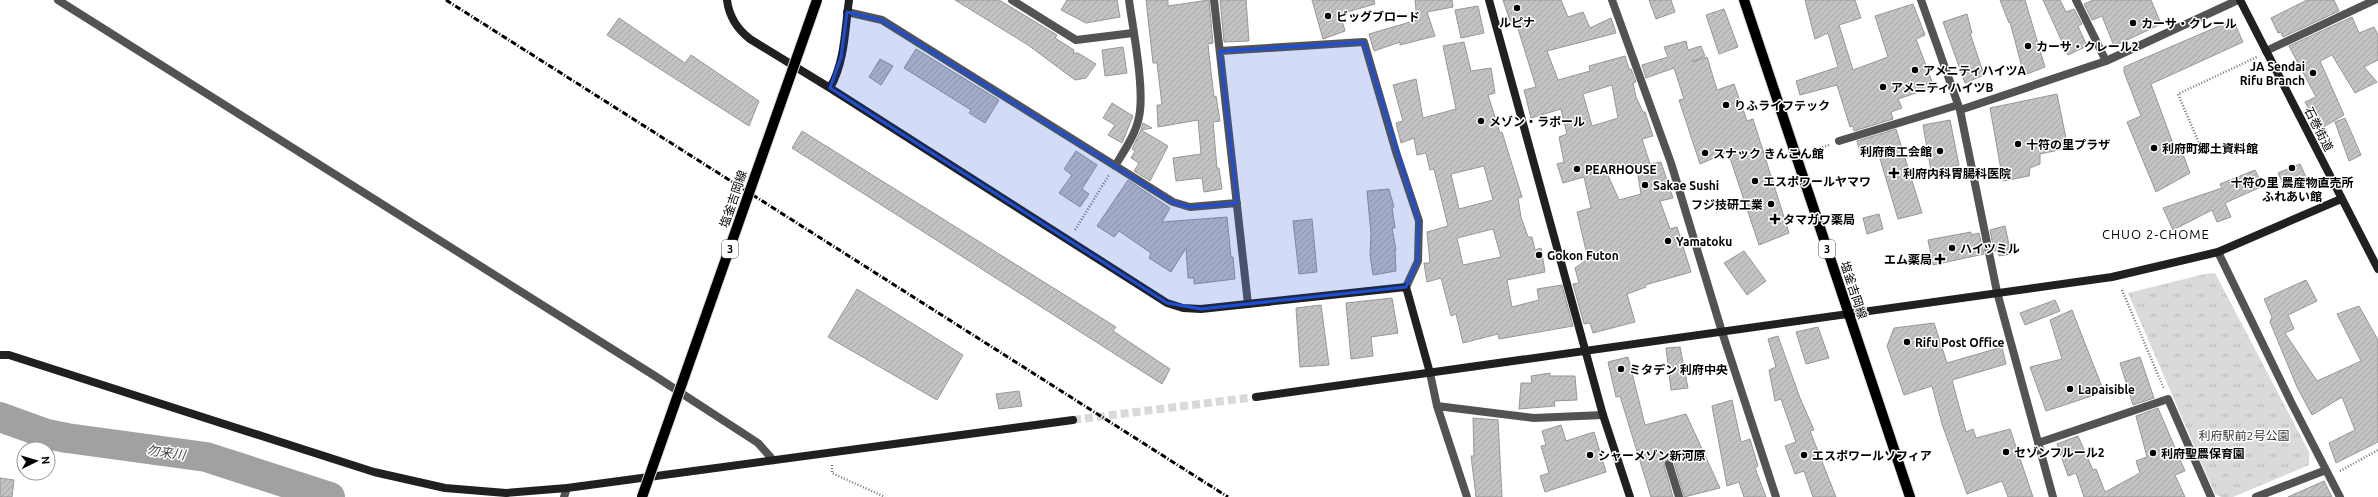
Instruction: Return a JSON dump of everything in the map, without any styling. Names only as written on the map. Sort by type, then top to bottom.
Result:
[{"type":"main road","name":"塩釜吉岡線","points":[[642,497],[817,0]]},
{"type":"main road","name":"塩釜吉岡線","points":[[1744,0],[1910,497]]},
{"type":"street","points":[[58,0],[758,442],[774,460]]},
{"type":"street","points":[[728,0],[733,19],[740,31],[1167,303],[1182,308],[1201,309],[1406,287]]},
{"type":"street","points":[[830,88],[836,77],[841,57],[849,0]]},
{"type":"street","points":[[1012,0],[1076,40],[1133,33]]},
{"type":"street","points":[[1115,166],[1136,130],[1140,116],[1140,95],[1129,0]]},
{"type":"street","points":[[1214,0],[1248,304]]},
{"type":"street","points":[[1489,0],[1603,415],[1630,497]]},
{"type":"street","points":[[1612,0],[1671,163],[1722,332],[1776,497]]},
{"type":"street","points":[[1921,0],[1959,107],[1997,292],[2053,497]]},
{"type":"street","points":[[2076,0],[2106,61]]},
{"type":"street","points":[[1839,141],[1959,107],[2106,61],[2239,0]]},
{"type":"street","name":"石巻街道","points":[[2239,0],[2378,269]]},
{"type":"street","points":[[2266,51],[2375,0]]},
{"type":"street","points":[[847,12],[882,20],[1173,202],[1190,207],[1237,203]]},
{"type":"street","points":[[1220,51],[1364,42],[1418,221],[1418,261],[1406,287],[1430,373],[1437,406],[1467,497]]},
{"type":"street","points":[[1256,397],[2112,277],[2218,252],[2341,199]]},
{"type":"street","points":[[2218,252],[2291,402],[2340,497]]},
{"type":"street","points":[[0,355],[9,355],[374,472],[445,488],[506,493],[567,488],[1073,420]]},
{"type":"street","points":[[2038,443],[2168,399],[2210,497]]},
{"type":"street","points":[[1437,406],[1534,418],[1603,415]]},
{"type":"street","points":[[1669,464],[1679,497]]},
{"type":"street","points":[[2256,497],[2328,473]]},
{"type":"street","points":[[564,497],[567,488]]},
{"type":"path","points":[[2196,152],[2202,150],[2178,94],[2239,67],[2266,51]]},
{"type":"path","points":[[1811,151],[1839,141]]},
{"type":"path","points":[[1069,240],[1115,166]]},
{"type":"path","points":[[2122,290],[2168,399]]},
{"type":"path","points":[[2328,473],[2378,450]]},
{"type":"path","points":[[830,452],[832,473],[885,497]]},
{"type":"highlighted area","points":[[847,12],[882,20],[1173,202],[1190,207],[1237,203],[1220,51],[1364,42],[1419,221],[1418,261],[1406,287],[1201,309],[1167,303],[830,88],[841,57]]},
{"type":"green space","name":"利府駅前2号公園","points":[[2215,273],[2309,452],[2309,465],[2233,497],[2221,497],[2215,494],[2128,293],[2205,274]]},
{"type":"building","points":[[955,0],[999,0],[1057,35],[1055,38],[1074,50],[1073,53],[1078,53],[1096,64],[1086,78],[1075,80],[1028,45]]},
{"type":"building","points":[[1067,0],[1117,0],[1120,17],[1086,23],[1061,10]]},
{"type":"building","points":[[1146,0],[1168,0],[1168,6],[1209,0],[1213,43],[1208,44],[1214,97],[1216,96],[1220,121],[1213,122],[1217,168],[1219,168],[1222,189],[1204,192],[1202,178],[1176,181],[1173,158],[1201,154],[1198,120],[1158,127],[1157,105],[1162,105],[1157,63],[1153,63]]},
{"type":"building","points":[[1220,0],[1246,0],[1249,41],[1224,42]]},
{"type":"building","name":"ビッグブロード","points":[[1312,0],[1374,0],[1375,4],[1340,14],[1345,31],[1323,39]]},
{"type":"building","points":[[1415,0],[1452,0],[1453,7],[1427,12],[1435,36],[1400,45],[1400,42],[1374,51],[1369,34],[1417,20]]},
{"type":"building","points":[[1503,0],[1561,0],[1568,17],[1583,12],[1590,28],[1611,18],[1616,33],[1547,51],[1558,80],[1590,71],[1589,66],[1625,56],[1629,69],[1631,69],[1636,82],[1633,83],[1636,97],[1643,112],[1645,112],[1653,136],[1642,139],[1650,164],[1661,162],[1673,198],[1660,201],[1670,229],[1677,227],[1691,272],[1645,285],[1646,287],[1627,294],[1635,322],[1593,333],[1590,323],[1584,324],[1573,284],[1579,283],[1575,268],[1588,259],[1577,212],[1591,208],[1584,177],[1563,183],[1557,164],[1564,162],[1559,137],[1567,134],[1561,109],[1531,118],[1524,90],[1536,87],[1516,22],[1511,24]],"holes":[[[1612,85],[1618,118],[1592,126],[1583,94]],[[1636,163],[1641,194],[1619,200],[1607,173]]]},
{"type":"building","points":[[1649,0],[1671,0],[1675,12],[1656,19]]},
{"type":"building","points":[[1805,0],[1855,0],[1861,18],[1839,25],[1853,70],[1888,57],[1875,16],[1913,4],[1925,35],[1916,39],[1934,87],[1898,99],[1902,108],[1891,112],[1893,119],[1854,131],[1853,126],[1850,127],[1837,85],[1800,95],[1796,81],[1838,67],[1828,33],[1815,39]]},
{"type":"building","name":"カーサ・クレール2","points":[[2000,0],[2025,0],[2045,67],[2024,75],[2010,22],[2009,23]]},
{"type":"building","points":[[2043,0],[2060,0],[2066,12],[2074,9],[2082,24],[2078,26],[2087,46],[2068,55]]},
{"type":"building","name":"カーサ・クレール","points":[[2093,0],[2151,0],[2161,24],[2114,46],[2102,16],[2092,20],[2084,4]]},
{"type":"building","points":[[2307,0],[2334,0],[2339,11],[2283,37],[2281,32],[2278,33],[2271,18]]},
{"type":"building","points":[[1478,6],[1484,33],[1461,38],[1455,10]]},
{"type":"building","points":[[1724,9],[1738,47],[1719,54],[1706,15]]},
{"type":"building","points":[[1967,14],[1972,33],[1970,33],[1984,75],[1965,83],[1943,22]]},
{"type":"building","points":[[2352,17],[2359,33],[2374,27],[2378,35],[2378,60],[2364,67],[2377,82],[2355,93],[2332,55],[2320,61],[2344,115],[2320,129],[2305,102],[2316,97],[2289,46]]},
{"type":"building","points":[[619,18],[685,63],[691,55],[759,101],[749,126],[607,35]]},
{"type":"building","points":[[2233,20],[2243,42],[2151,84],[2178,157],[2183,154],[2190,173],[2156,192],[2127,122],[2141,116],[2124,72],[2124,67]]},
{"type":"building","points":[[1686,41],[1688,50],[1701,46],[1705,56],[1692,62],[1707,57],[1717,90],[1734,84],[1747,121],[1753,119],[1789,233],[1759,245],[1728,152],[1700,164],[1679,100],[1684,99],[1674,68],[1646,78],[1642,65],[1668,57],[1664,47]]},
{"type":"building","points":[[1464,42],[1471,71],[1491,68],[1495,93],[1488,95],[1500,133],[1502,132],[1522,197],[1518,198],[1521,217],[1528,237],[1532,237],[1535,250],[1541,248],[1545,272],[1507,280],[1512,307],[1539,300],[1537,289],[1562,285],[1573,326],[1499,339],[1498,334],[1463,343],[1456,314],[1451,316],[1441,278],[1427,282],[1424,263],[1430,263],[1427,232],[1448,226],[1434,169],[1430,170],[1426,153],[1417,155],[1414,138],[1401,143],[1396,123],[1403,121],[1393,85],[1416,79],[1423,118],[1456,109],[1443,46]],"holes":[[[1484,166],[1493,200],[1459,209],[1451,174]],[[1493,229],[1501,257],[1463,265],[1457,238]]]},
{"type":"building","points":[[1123,47],[1127,73],[1105,76],[1102,50]]},
{"type":"building","points":[[916,49],[999,100],[985,123],[969,113],[971,110],[904,68]]},
{"type":"building","points":[[880,59],[893,66],[881,85],[869,77]]},
{"type":"building","points":[[2057,94],[2068,148],[2040,154],[2040,164],[2030,168],[2029,176],[2003,181],[1990,108]]},
{"type":"building","points":[[1112,103],[1133,116],[1122,143],[1108,135],[1115,125],[1103,118]]},
{"type":"building","points":[[2345,118],[2361,155],[2349,161],[2335,122]]},
{"type":"building","points":[[1950,120],[1959,165],[1931,171],[1923,125]]},
{"type":"building","points":[[1143,123],[1152,128],[1141,130]]},
{"type":"building","points":[[1896,129],[1922,213],[1898,219],[1878,152],[1861,156],[1857,141]]},
{"type":"building","points":[[1141,130],[1168,146],[1150,181],[1134,171],[1139,163],[1131,158],[1135,151],[1132,149]]},
{"type":"building","points":[[802,131],[1116,327],[1113,331],[1170,369],[1162,384],[792,148]]},
{"type":"building","points":[[1076,151],[1097,165],[1082,189],[1089,194],[1080,207],[1059,193],[1072,175],[1064,169]]},
{"type":"building","points":[[2300,164],[2307,179],[2285,188],[2278,173]]},
{"type":"building","points":[[2255,170],[2263,186],[2225,203],[2231,217],[2217,222],[2212,210],[2173,230],[2163,208],[2222,188],[2220,184]]},
{"type":"building","points":[[1128,180],[1170,208],[1162,222],[1227,217],[1235,279],[1194,284],[1194,278],[1188,278],[1186,248],[1171,272],[1149,258],[1151,253],[1119,231],[1114,237],[1097,226]]},
{"type":"building","points":[[1389,189],[1394,207],[1392,207],[1395,228],[1392,228],[1396,250],[1396,271],[1373,275],[1370,255],[1371,234],[1367,191]]},
{"type":"building","points":[[1879,214],[1883,229],[1867,234],[1863,218]]},
{"type":"building","points":[[1312,219],[1317,272],[1299,274],[1293,221]]},
{"type":"building","points":[[2005,226],[2011,254],[1999,256],[1998,250],[1994,251],[1990,230]]},
{"type":"building","name":"ハイツミル","points":[[1971,232],[1971,235],[1979,233],[1984,254],[1933,265],[1928,240]]},
{"type":"building","points":[[1744,251],[1766,281],[1747,295],[1724,263]]},
{"type":"building","points":[[2306,280],[2317,301],[2288,315],[2294,329],[2285,333],[2317,381],[2361,361],[2337,314],[2359,306],[2378,340],[2378,442],[2336,463],[2329,443],[2355,430],[2342,397],[2312,415],[2297,387],[2270,322],[2272,317],[2264,299]]},
{"type":"building","points":[[857,289],[963,355],[937,400],[828,337]]},
{"type":"building","points":[[1392,298],[1398,333],[1371,337],[1373,356],[1351,359],[1346,303]]},
{"type":"building","points":[[2055,300],[2060,311],[2025,325],[2020,313]]},
{"type":"building","points":[[1321,305],[1329,365],[1300,367],[1296,308]]},
{"type":"building","points":[[2072,310],[2104,392],[2046,411],[2030,367],[2062,359],[2050,320]]},
{"type":"building","points":[[1934,323],[1947,363],[2002,347],[2006,364],[1952,380],[1966,432],[1973,429],[1976,438],[2010,429],[2033,497],[2008,497],[2002,481],[1967,494],[1942,424],[1932,386],[1904,395],[1887,346],[1894,328]]},
{"type":"building","points":[[1818,327],[1829,358],[1806,364],[1796,332]]},
{"type":"building","points":[[1778,336],[1800,398],[1814,430],[1810,431],[1836,497],[1813,497],[1804,471],[1795,474],[1785,446],[1796,442],[1781,399],[1775,401],[1769,370],[1776,367],[1768,339]]},
{"type":"building","points":[[1680,347],[1688,388],[1671,390],[1666,348]]},
{"type":"building","points":[[1628,357],[1645,425],[1686,414],[1720,488],[1684,497],[1674,462],[1668,459],[1664,465],[1673,497],[1651,497],[1620,396],[1616,397],[1608,362]]},
{"type":"building","points":[[2140,357],[2154,398],[2133,405],[2120,363]]},
{"type":"building","points":[[1550,373],[1550,376],[1575,376],[1577,400],[1554,401],[1555,406],[1519,409],[1521,383],[1532,383],[1531,376]]},
{"type":"building","points":[[1019,391],[1022,406],[999,409],[996,394]]},
{"type":"building","points":[[1732,400],[1741,442],[1750,439],[1758,466],[1755,468],[1766,497],[1744,497],[1739,482],[1727,486],[1712,406]]},
{"type":"building","points":[[2158,408],[2185,471],[2175,475],[2185,497],[2084,497],[2076,473],[2068,476],[2057,444],[2078,436],[2093,470],[2096,469],[2105,492],[2140,473],[2136,461],[2147,457],[2136,416]]},
{"type":"building","points":[[1473,418],[1498,420],[1502,497],[1476,497],[1471,456],[1474,456]]},
{"type":"building","points":[[1561,425],[1566,441],[1594,432],[1606,472],[1545,492],[1540,476],[1549,473],[1541,446],[1546,445],[1542,431]]},
{"type":"building","points":[[0,478],[14,480],[12,497],[0,497]]},
{"type":"building","points":[[2324,481],[2332,497],[2288,497]]},
{"type":"waterway","name":"勿来川","points":[[0,417],[47,434],[67,438],[206,457],[330,497]]},
{"type":"tunnel","points":[[1073,420],[1256,397]]},
{"type":"railway","points":[[446,0],[1228,497]]},
{"type":"place","name":"ルピナ","points":[[1517,8]]},
{"type":"place","name":"ビッグブロード","points":[[1328,16]]},
{"type":"place","name":"カーサ・クレール","points":[[2133,23]]},
{"type":"place","name":"カーサ・クレール2","points":[[2028,46]]},
{"type":"place","name":"アメニティハイツA","points":[[1915,70]]},
{"type":"place","name":"JA Sendai Rifu Branch","points":[[2313,73]]},
{"type":"place","name":"アメニティハイツB","points":[[1883,87]]},
{"type":"place","name":"りふライフテック","points":[[1726,105]]},
{"type":"place","name":"メゾン・ラポール","points":[[1481,121]]},
{"type":"place","name":"十符の里プラザ","points":[[2018,144]]},
{"type":"place","name":"利府町郷土資料館","points":[[2154,148]]},
{"type":"place","name":"利府商工会館","points":[[1940,151]]},
{"type":"place","name":"スナック きんこん館","points":[[1705,153]]},
{"type":"place","name":"十符の里 農産物直売所 ふれあい館","points":[[2292,168]]},
{"type":"place","name":"PEARHOUSE","points":[[1577,169]]},
{"type":"place","name":"利府内科胃腸科医院","points":[[1894,173]]},
{"type":"place","name":"エスポワールヤマワ","points":[[1755,181]]},
{"type":"place","name":"Sakae Sushi","points":[[1645,185]]},
{"type":"place","name":"フジ技研工業","points":[[1771,204]]},
{"type":"place","name":"タマガワ薬局","points":[[1775,219]]},
{"type":"place","name":"Yamatoku","points":[[1668,241]]},
{"type":"place","name":"ハイツミル","points":[[1952,248]]},
{"type":"place","name":"Gokon Futon","points":[[1539,255]]},
{"type":"place","name":"エム薬局","points":[[1940,259]]},
{"type":"place","name":"Rifu Post Office","points":[[1907,342]]},
{"type":"place","name":"ミタデン 利府中央","points":[[1621,369]]},
{"type":"place","name":"Lapaisible","points":[[2070,389]]},
{"type":"place","name":"セゾンフルール2","points":[[2006,452]]},
{"type":"place","name":"利府聖農保育園","points":[[2153,453]]},
{"type":"place","name":"シャーメゾン新河原","points":[[1590,455]]},
{"type":"place","name":"エスポワールソフィア","points":[[1804,455]]},
{"type":"district","name":"CHUO 2-CHOME","points":[[2156,234]]}]
